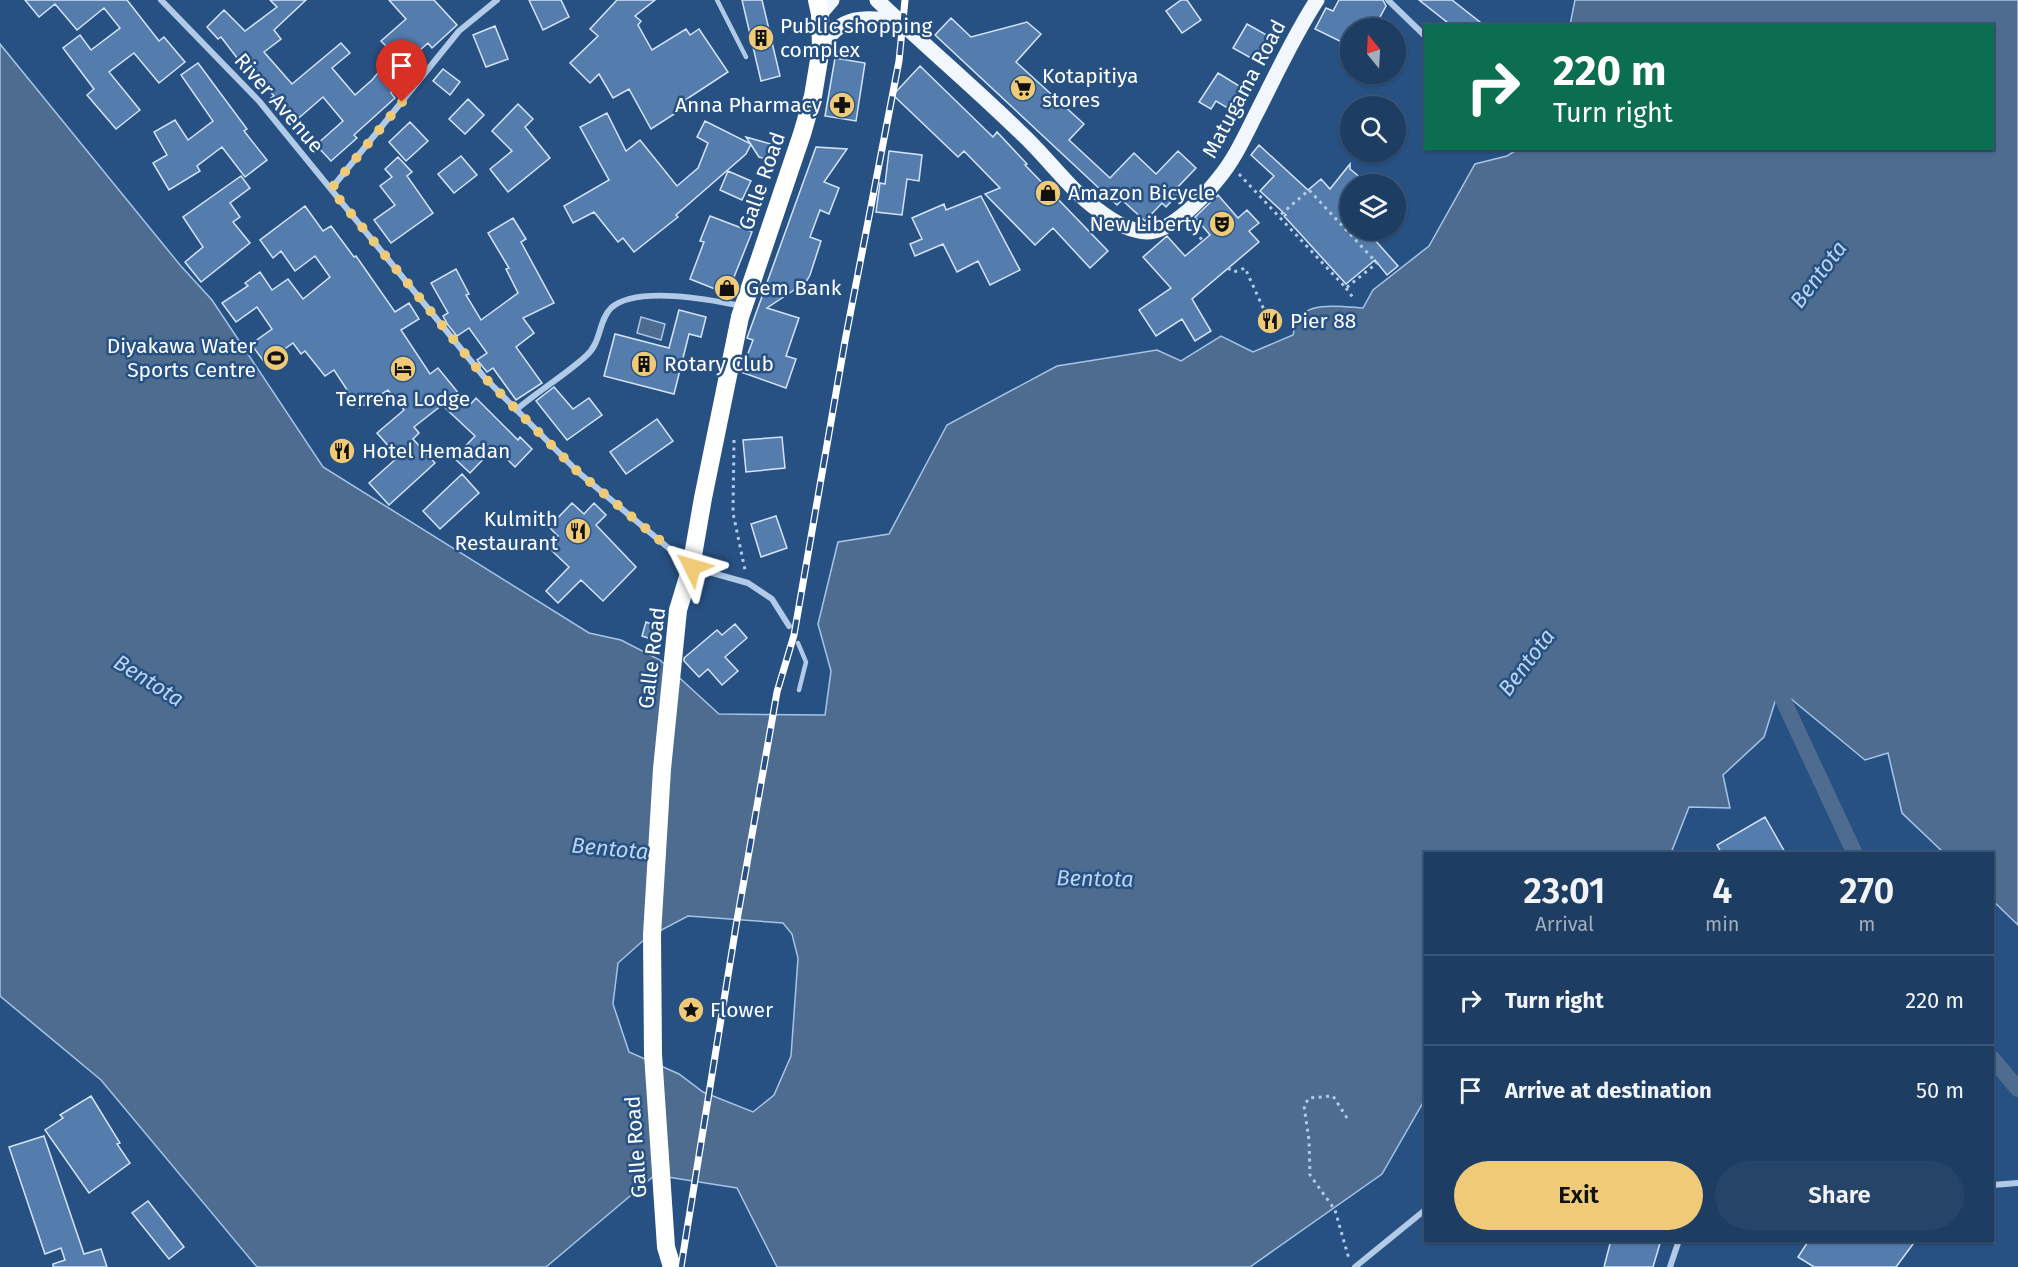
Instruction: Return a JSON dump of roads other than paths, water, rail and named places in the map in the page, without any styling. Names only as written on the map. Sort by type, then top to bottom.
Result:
[{"type":"highway","name":"Galle Road","points":[[671,1267],[666,1247],[653,1054],[652,935],[662,769],[678,610],[692,567],[729,359],[743,306],[813,96],[821,48],[823,5]]},
{"type":"main road","name":"Matugama Road","points":[[878,0],[1004,116],[1097,210],[1125,227],[1148,232],[1169,226],[1206,193],[1229,164],[1285,55],[1317,0]]},
{"type":"main road","points":[[821,48],[832,32],[853,20],[876,18],[900,22]]},
{"type":"street","name":"River Avenue","points":[[161,0],[259,100],[484,377],[578,472],[692,567]]},
{"type":"street","points":[[331,189],[459,31],[497,0]]},
{"type":"street","points":[[1388,0],[1424,35]]},
{"type":"street","points":[[516,410],[535,393],[586,356],[597,344],[605,317],[621,301],[663,296],[692,297],[743,306]]},
{"type":"street","points":[[692,567],[748,583],[772,599],[789,626]]},
{"type":"street","points":[[1994,1185],[2018,1184]]},
{"type":"street","points":[[1353,1267],[1424,1211]]},
{"type":"street","points":[[1670,1267],[1678,1242]]},
{"type":"lane","points":[[717,0],[746,57]]},
{"type":"lane","points":[[798,643],[806,662],[799,690]]},
{"type":"water","name":"Bentota","points":[[1575,0],[2018,0],[2018,925],[1994,902],[1994,852],[1943,852],[1902,813],[1888,753],[1865,760],[1779,689],[1764,737],[1723,775],[1730,808],[1689,807],[1671,852],[1424,852],[1424,1101],[1382,1174],[1250,1267],[777,1267],[737,1188],[655,1175],[546,1267],[257,1267],[101,1080],[0,996],[0,44],[180,265],[212,300],[323,467],[589,633],[621,640],[660,660],[719,714],[825,715],[831,671],[818,624],[838,542],[889,534],[947,425],[1057,366],[1157,350],[1181,361],[1221,336],[1253,352],[1293,335],[1297,321],[1309,310],[1327,306],[1363,308],[1373,290],[1429,246],[1475,164],[1507,156],[1516,150],[1994,150],[1994,24],[1570,24]],"holes":[[[688,916],[783,923],[792,934],[798,958],[791,1056],[774,1095],[753,1112],[703,1092],[679,1074],[629,1052],[613,1004],[618,963],[646,938]]]},
{"type":"water","points":[[641,317],[665,324],[661,340],[637,333]]},
{"type":"waterway","points":[[1778,689],[1854,852]]},
{"type":"waterway","points":[[1994,1060],[2018,1089]]},
{"type":"railway","points":[[681,1267],[736,926],[777,692],[794,635],[845,341],[899,61],[905,0]]},
{"type":"place","name":"Public shopping complex","points":[[761,38]]},
{"type":"place","name":"Kotapitiya stores","points":[[1023,88]]},
{"type":"place","name":"Anna Pharmacy","points":[[842,105]]},
{"type":"place","name":"Amazon Bicycle","points":[[1048,193]]},
{"type":"place","name":"New Liberty","points":[[1222,224]]},
{"type":"place","name":"Gem Bank","points":[[727,288]]},
{"type":"place","name":"Pier 88","points":[[1270,321]]},
{"type":"place","name":"Diyakawa Water Sports Centre","points":[[276,358]]},
{"type":"place","name":"Rotary Club","points":[[644,364]]},
{"type":"place","name":"Terrena Lodge","points":[[403,369]]},
{"type":"place","name":"Hotel Hemadan","points":[[342,451]]},
{"type":"place","name":"Kulmith Restaurant","points":[[578,531]]},
{"type":"place","name":"Flower","points":[[691,1010]]}]
